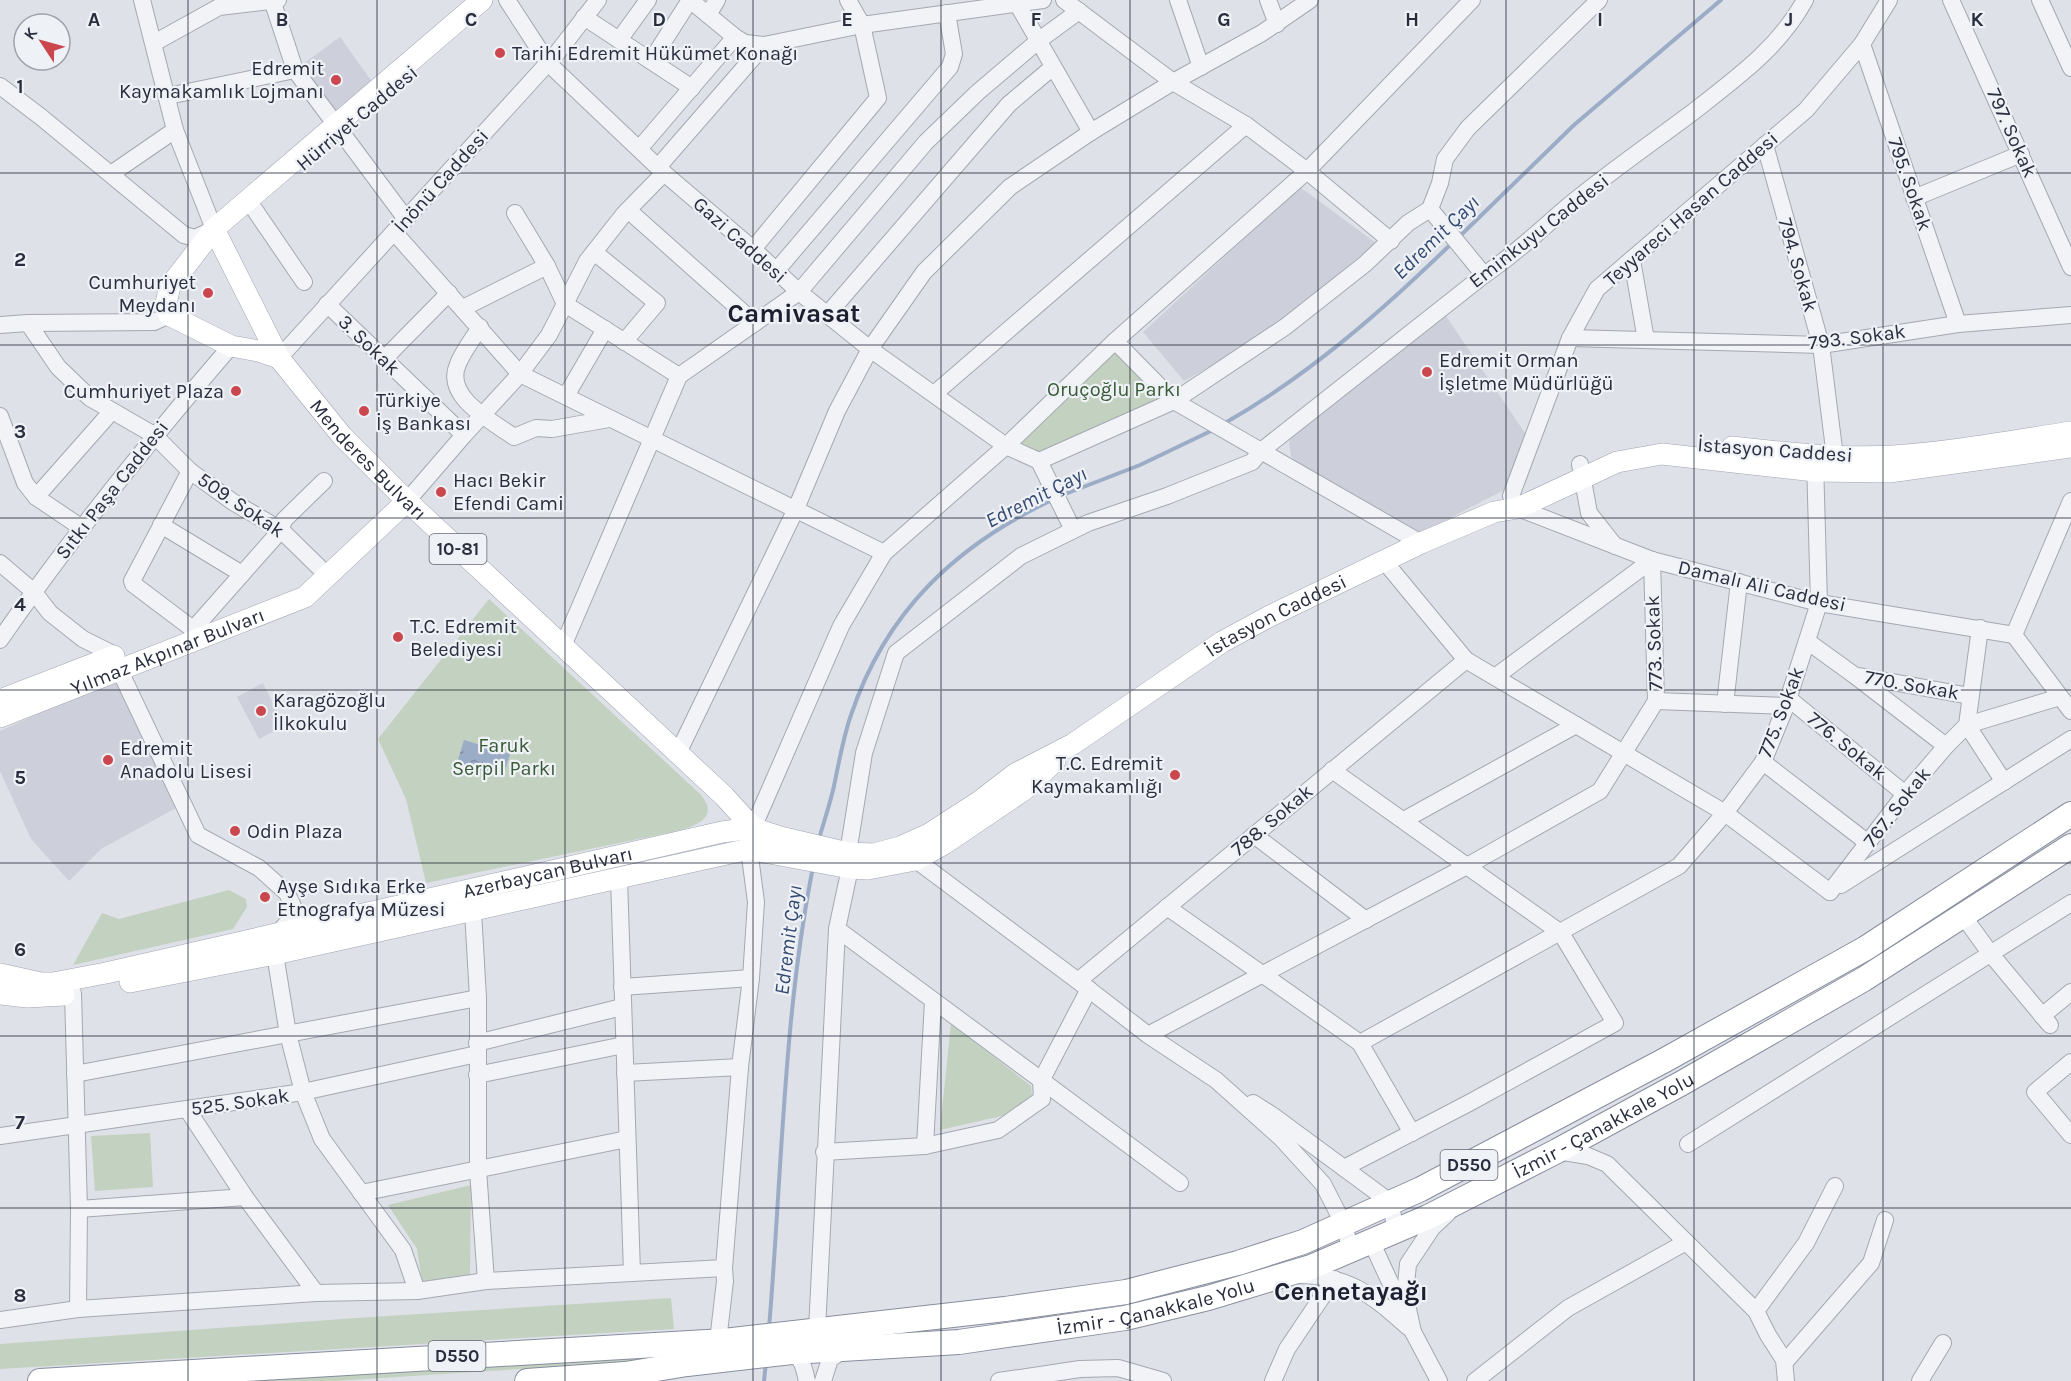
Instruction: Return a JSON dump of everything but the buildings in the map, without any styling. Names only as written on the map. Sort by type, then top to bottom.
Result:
[{"type":"highway","name":"İzmir - Çanakkale Yolu","points":[[40,1381],[718,1348],[799,1341],[1126,1292],[1239,1263],[1303,1242],[1436,1182],[1546,1124],[1866,948],[2071,814]]},
{"type":"highway","name":"İzmir - Çanakkale Yolu","points":[[799,1341],[846,1348],[959,1342],[1125,1318],[1208,1298],[1311,1267],[1467,1197],[1682,1083],[1864,980],[2071,846]]},
{"type":"highway","name":"İzmir - Çanakkale Yolu","points":[[527,1381],[630,1378],[687,1364],[718,1348]]},
{"type":"main road","name":"Hürriyet Caddesi","points":[[338,129],[482,0]]},
{"type":"main road","name":"Hürriyet Caddesi","points":[[169,315],[166,303],[170,286],[216,233],[338,129],[496,0]]},
{"type":"main road","name":"Menderes Bulvarı","points":[[216,233],[279,358],[342,436],[407,501],[724,796],[753,828]]},
{"type":"main road","points":[[169,315],[231,346],[259,351],[279,358]]},
{"type":"main road","name":"İstasyon Caddesi","points":[[1822,461],[1893,456],[2071,432]]},
{"type":"main road","name":"İstasyon Caddesi","points":[[778,845],[844,860],[874,854],[908,854],[929,834],[1016,774],[1073,744],[1222,642],[1270,616],[1421,543],[1581,471],[1611,450],[1663,441],[1889,472],[2071,447]]},
{"type":"main road","name":"Yılmaz Akpınar Bulvarı","points":[[0,700],[305,597],[407,501]]},
{"type":"main road","name":"Yılmaz Akpınar Bulvarı","points":[[0,717],[194,626],[302,583],[328,576]]},
{"type":"main road","name":"Azerbaycan Bulvarı","points":[[0,994],[27,998],[74,993],[722,832],[753,828],[778,845]]},
{"type":"main road","name":"Azerbaycan Bulvarı","points":[[0,974],[41,983],[53,983],[473,911],[749,849],[778,845]]},
{"type":"street","name":"10-81","points":[[142,0],[175,130],[216,233]]},
{"type":"street","points":[[272,0],[295,70],[406,219]]},
{"type":"street","points":[[154,43],[219,7],[278,0]]},
{"type":"street","name":"Gazi Caddesi","points":[[507,0],[548,63],[661,170],[753,249],[798,292],[870,349],[1006,447],[1039,460]]},
{"type":"street","name":"İnönü Caddesi","points":[[279,358],[548,63],[598,0]]},
{"type":"street","points":[[619,40],[648,0]]},
{"type":"street","points":[[651,61],[690,0],[735,37],[745,43],[764,45],[942,9],[1043,0]]},
{"type":"street","points":[[708,15],[717,0]]},
{"type":"street","points":[[753,249],[878,98],[862,25],[848,0]]},
{"type":"street","points":[[1064,0],[1173,82],[1246,125],[1307,171],[1391,241]]},
{"type":"street","points":[[1178,0],[1201,67]]},
{"type":"street","points":[[1268,0],[1277,24]]},
{"type":"street","points":[[678,753],[795,511],[837,411],[870,349],[924,272],[1010,187],[1091,132],[1173,82],[1277,24],[1310,0]]},
{"type":"street","points":[[718,1348],[740,1067],[752,978],[756,902],[749,849],[753,828],[841,626],[884,553],[1006,447],[1115,341],[1307,171],[1473,0]]},
{"type":"street","points":[[1073,530],[1039,460],[1174,401],[1285,327],[1365,264],[1408,223],[1430,208],[1440,183],[1445,159],[1468,128],[1599,0]]},
{"type":"street","name":"Eminkuyu Caddesi","points":[[799,1341],[824,1152],[837,929],[844,860],[864,753],[896,653],[1021,556],[1073,530],[1252,462],[1258,449],[1504,262],[1573,203],[1755,63],[1787,28],[1805,0]]},
{"type":"street","name":"Teyyareci Hasan Caddesi","points":[[1514,502],[1570,338],[1597,289],[1806,110],[1862,44],[1889,0]]},
{"type":"street","name":"797. Sokak","points":[[1951,0],[2071,267]]},
{"type":"street","points":[[2040,0],[2071,68]]},
{"type":"street","points":[[1016,2],[1091,132]]},
{"type":"street","points":[[776,271],[952,64],[954,54],[942,9]]},
{"type":"street","points":[[563,646],[679,376],[798,292],[927,142],[978,92],[1038,41],[1078,11]]},
{"type":"street","points":[[584,17],[692,88]]},
{"type":"street","points":[[639,149],[735,37]]},
{"type":"street","name":"795. Sokak","points":[[1862,44],[1958,324]]},
{"type":"street","points":[[407,501],[520,374],[549,336],[587,261],[764,45]]},
{"type":"street","points":[[827,315],[1009,104],[1053,67]]},
{"type":"street","points":[[168,96],[295,70]]},
{"type":"street","points":[[0,86],[184,235],[195,238],[216,233]]},
{"type":"street","points":[[934,394],[1246,125]]},
{"type":"street","points":[[111,174],[175,130]]},
{"type":"street","name":"794. Sokak","points":[[1765,145],[1821,345],[1822,461]]},
{"type":"street","points":[[1914,198],[2021,154]]},
{"type":"street","points":[[251,203],[304,282]]},
{"type":"street","points":[[1430,208],[1484,275]]},
{"type":"street","points":[[628,210],[755,323]]},
{"type":"street","points":[[515,213],[547,266],[565,304],[679,376]]},
{"type":"street","points":[[394,232],[520,374],[884,553]]},
{"type":"street","points":[[594,252],[657,303],[624,342]]},
{"type":"street","points":[[1632,260],[1646,340]]},
{"type":"street","points":[[463,308],[547,266]]},
{"type":"street","points":[[384,359],[449,292]]},
{"type":"street","name":"3. Sokak","points":[[327,304],[464,435]]},
{"type":"street","points":[[0,325],[154,322],[169,315]]},
{"type":"street","name":"793. Sokak","points":[[1570,338],[1821,345],[1958,324],[2071,315]]},
{"type":"street","name":"509. Sokak","points":[[28,323],[57,367],[90,398],[154,435],[190,471],[233,502],[281,530],[328,576]]},
{"type":"street","points":[[480,327],[457,365],[455,379],[462,397],[475,411],[514,437],[536,428],[552,429],[609,419]]},
{"type":"street","points":[[566,396],[605,329]]},
{"type":"street","points":[[1115,341],[1174,401],[1421,543]]},
{"type":"street","name":"Sıtkı Paşa Caddesi","points":[[0,640],[33,591],[154,435],[231,346]]},
{"type":"street","points":[[36,497],[112,411]]},
{"type":"street","points":[[0,416],[26,483],[36,497],[82,528]]},
{"type":"street","name":"775. Sokak","points":[[1360,1043],[1562,933],[1679,866],[1725,813],[1763,762],[1787,702],[1819,603],[1822,461]]},
{"type":"street","points":[[190,471],[132,581],[133,584],[194,626],[281,530],[284,520],[324,481]]},
{"type":"street","points":[[1581,471],[1589,513],[1616,547]]},
{"type":"street","points":[[2071,501],[2063,539],[2014,635],[2071,711]]},
{"type":"street","name":"Damalı Ali Caddesi","points":[[1514,502],[1616,547],[1652,560],[1819,603],[2014,635]]},
{"type":"street","points":[[161,525],[242,574]]},
{"type":"street","points":[[1495,677],[1652,560]]},
{"type":"street","name":"773. Sokak","points":[[1148,1035],[1467,866],[1600,791],[1656,701],[1652,560]]},
{"type":"street","points":[[1385,562],[1466,660],[1725,813],[1830,892],[2071,739]]},
{"type":"street","points":[[0,563],[33,591],[50,613],[117,662],[198,835],[259,868],[287,893],[296,913],[276,944],[288,1034],[303,1092],[322,1138],[404,1250],[417,1291]]},
{"type":"street","points":[[1725,704],[1738,582]]},
{"type":"street","points":[[1980,628],[1967,725],[2004,782]]},
{"type":"street","name":"770. Sokak","points":[[1807,641],[1946,746]]},
{"type":"street","name":"788. Sokak","points":[[1084,985],[1167,907],[1466,660]]},
{"type":"street","name":"770. Sokak","points":[[1854,675],[1970,696]]},
{"type":"street","name":"767. Sokak","points":[[1830,892],[1905,794],[1967,725],[2060,697]]},
{"type":"street","points":[[1656,701],[1725,704],[1787,702]]},
{"type":"street","name":"776. Sokak","points":[[1787,702],[1905,794]]},
{"type":"street","points":[[1404,820],[1576,725]]},
{"type":"street","points":[[1763,762],[1868,843]]},
{"type":"street","points":[[1332,770],[1562,933],[1615,1023],[1344,1168]]},
{"type":"street","points":[[1254,836],[1366,920]]},
{"type":"street","points":[[908,854],[1148,1035],[1272,1114],[1390,1202],[1396,1230]]},
{"type":"street","points":[[619,878],[632,1273]]},
{"type":"street","points":[[1688,1144],[2071,903]]},
{"type":"street","points":[[1167,907],[1360,1043],[1412,1132]]},
{"type":"street","points":[[473,911],[478,998],[478,1170],[486,1281]]},
{"type":"street","points":[[1964,916],[1990,953],[2046,1020],[2071,992]]},
{"type":"street","points":[[837,929],[1180,1183]]},
{"type":"street","points":[[622,987],[752,978]]},
{"type":"street","points":[[824,1152],[925,1146],[998,1130],[1042,1099],[1041,1081],[1084,985]]},
{"type":"street","points":[[74,993],[79,1209],[78,1309]]},
{"type":"street","points":[[75,1074],[478,998]]},
{"type":"street","points":[[925,1146],[933,1000]]},
{"type":"street","name":"525. Sokak","points":[[0,1136],[303,1092],[477,1049],[622,1007]]},
{"type":"street","points":[[477,1075],[624,1045]]},
{"type":"street","points":[[2071,1062],[2035,1092],[2071,1135]]},
{"type":"street","points":[[625,1073],[740,1067]]},
{"type":"street","points":[[1216,1080],[1281,1138],[1323,1184],[1343,1223],[1361,1245],[1413,1332],[1439,1381]]},
{"type":"street","points":[[187,1109],[245,1197],[316,1293]]},
{"type":"street","points":[[362,1193],[627,1139]]},
{"type":"street","points":[[1557,1151],[1588,1156],[1607,1164],[1756,1311],[1785,1362],[1785,1381]]},
{"type":"street","points":[[1756,1311],[1806,1244],[1836,1186]]},
{"type":"street","points":[[79,1209],[245,1197]]},
{"type":"street","points":[[1413,1332],[1405,1295],[1408,1264],[1432,1228],[1467,1197]]},
{"type":"street","points":[[1785,1362],[1871,1263],[1886,1220]]},
{"type":"street","points":[[1475,1381],[1568,1308],[1686,1242]]},
{"type":"street","points":[[0,1320],[78,1309],[316,1293],[417,1291],[486,1281],[724,1268]]},
{"type":"street","points":[[1283,1276],[1325,1277],[1359,1288],[1382,1304],[1413,1332]]},
{"type":"street","points":[[1273,1381],[1287,1349],[1334,1279]]},
{"type":"street","points":[[799,1341],[798,1356],[803,1363],[807,1381]]},
{"type":"street","points":[[1920,1381],[1943,1343]]},
{"type":"street","points":[[823,1381],[830,1359],[846,1348]]},
{"type":"street","points":[[668,1381],[687,1364]]},
{"type":"street","points":[[999,1381],[1080,1369],[1118,1368],[1163,1381]]},
{"type":"shaded area","name":"Edremit Kaymakamlık Lojmanı","points":[[340,37],[378,90],[335,126],[295,70]]},
{"type":"shaded area","points":[[1300,187],[1376,243],[1261,338],[1184,381],[1143,332]]},
{"type":"shaded area","name":"Edremit Orman İşletme Müdürlüğü","points":[[1446,316],[1527,436],[1508,488],[1419,534],[1294,461],[1289,443],[1290,438]]},
{"type":"shaded area","points":[[114,679],[178,807],[101,849],[69,881],[31,839],[0,771],[0,731]]},
{"type":"shaded area","name":"Karagözoğlu İlkokulu","points":[[263,683],[284,726],[259,739],[237,697]]},
{"type":"green space","name":"Oruçoğlu Parkı","points":[[1115,341],[1174,401],[1039,461],[1006,446]]},
{"type":"green space","name":"Faruk Serpil Parkı","points":[[489,599],[698,792],[708,807],[705,818],[693,826],[677,831],[426,883],[406,799],[378,739]]},
{"type":"green space","points":[[229,890],[246,899],[247,907],[233,929],[73,965],[102,913],[119,919]]},
{"type":"green space","points":[[951,1023],[1031,1086],[1032,1097],[1006,1115],[940,1130]]},
{"type":"green space","points":[[150,1133],[153,1187],[95,1191],[91,1136]]},
{"type":"green space","points":[[471,1185],[470,1278],[422,1281],[417,1249],[388,1205]]},
{"type":"green space","points":[[671,1298],[674,1329],[0,1369],[0,1344]]},
{"type":"green space","points":[[673,1352],[674,1359],[335,1381],[218,1381]]},
{"type":"water","points":[[464,740],[510,754],[503,777],[457,763]]},
{"type":"waterway","name":"Edremit Çayı","points":[[1459,237],[1574,125],[1721,0]]},
{"type":"waterway","name":"Edremit Çayı","points":[[1225,423],[1286,384],[1344,341],[1451,244]]},
{"type":"waterway","name":"Edremit Çayı","points":[[1060,496],[1140,465],[1213,430]]},
{"type":"waterway","name":"Edremit Çayı","points":[[819,839],[851,715],[866,678],[884,644],[905,613],[929,585],[956,560],[1019,517],[1054,499]]},
{"type":"waterway","name":"Edremit Çayı","points":[[769,1328],[789,1039],[795,981],[813,867]]},
{"type":"waterway","name":"Edremit Çayı","points":[[764,1381],[766,1362]]},
{"type":"place","name":"Tarihi Edremit Hükümet Konağı","points":[[500,53]]},
{"type":"place","name":"Edremit Kaymakamlık Lojmanı","points":[[336,80]]},
{"type":"place","name":"Cumhuriyet Meydanı","points":[[208,293]]},
{"type":"place","name":"Edremit Orman İşletme Müdürlüğü","points":[[1427,372]]},
{"type":"place","name":"Cumhuriyet Plaza","points":[[236,391]]},
{"type":"place","name":"Türkiye İş Bankası","points":[[364,411]]},
{"type":"place","name":"Hacı Bekir Efendi Cami","points":[[441,492]]},
{"type":"place","name":"T.C. Edremit Belediyesi","points":[[398,637]]},
{"type":"place","name":"Karagözoğlu İlkokulu","points":[[261,711]]},
{"type":"place","name":"Edremit Anadolu Lisesi","points":[[108,760]]},
{"type":"place","name":"T.C. Edremit Kaymakamlığı","points":[[1175,775]]},
{"type":"place","name":"Odin Plaza","points":[[235,831]]},
{"type":"place","name":"Ayşe Sıdıka Erke Etnografya Müzesi","points":[[265,897]]},
{"type":"district","name":"Camivasat","points":[[794,313]]},
{"type":"district","name":"Cennetayağı","points":[[1351,1291]]}]
